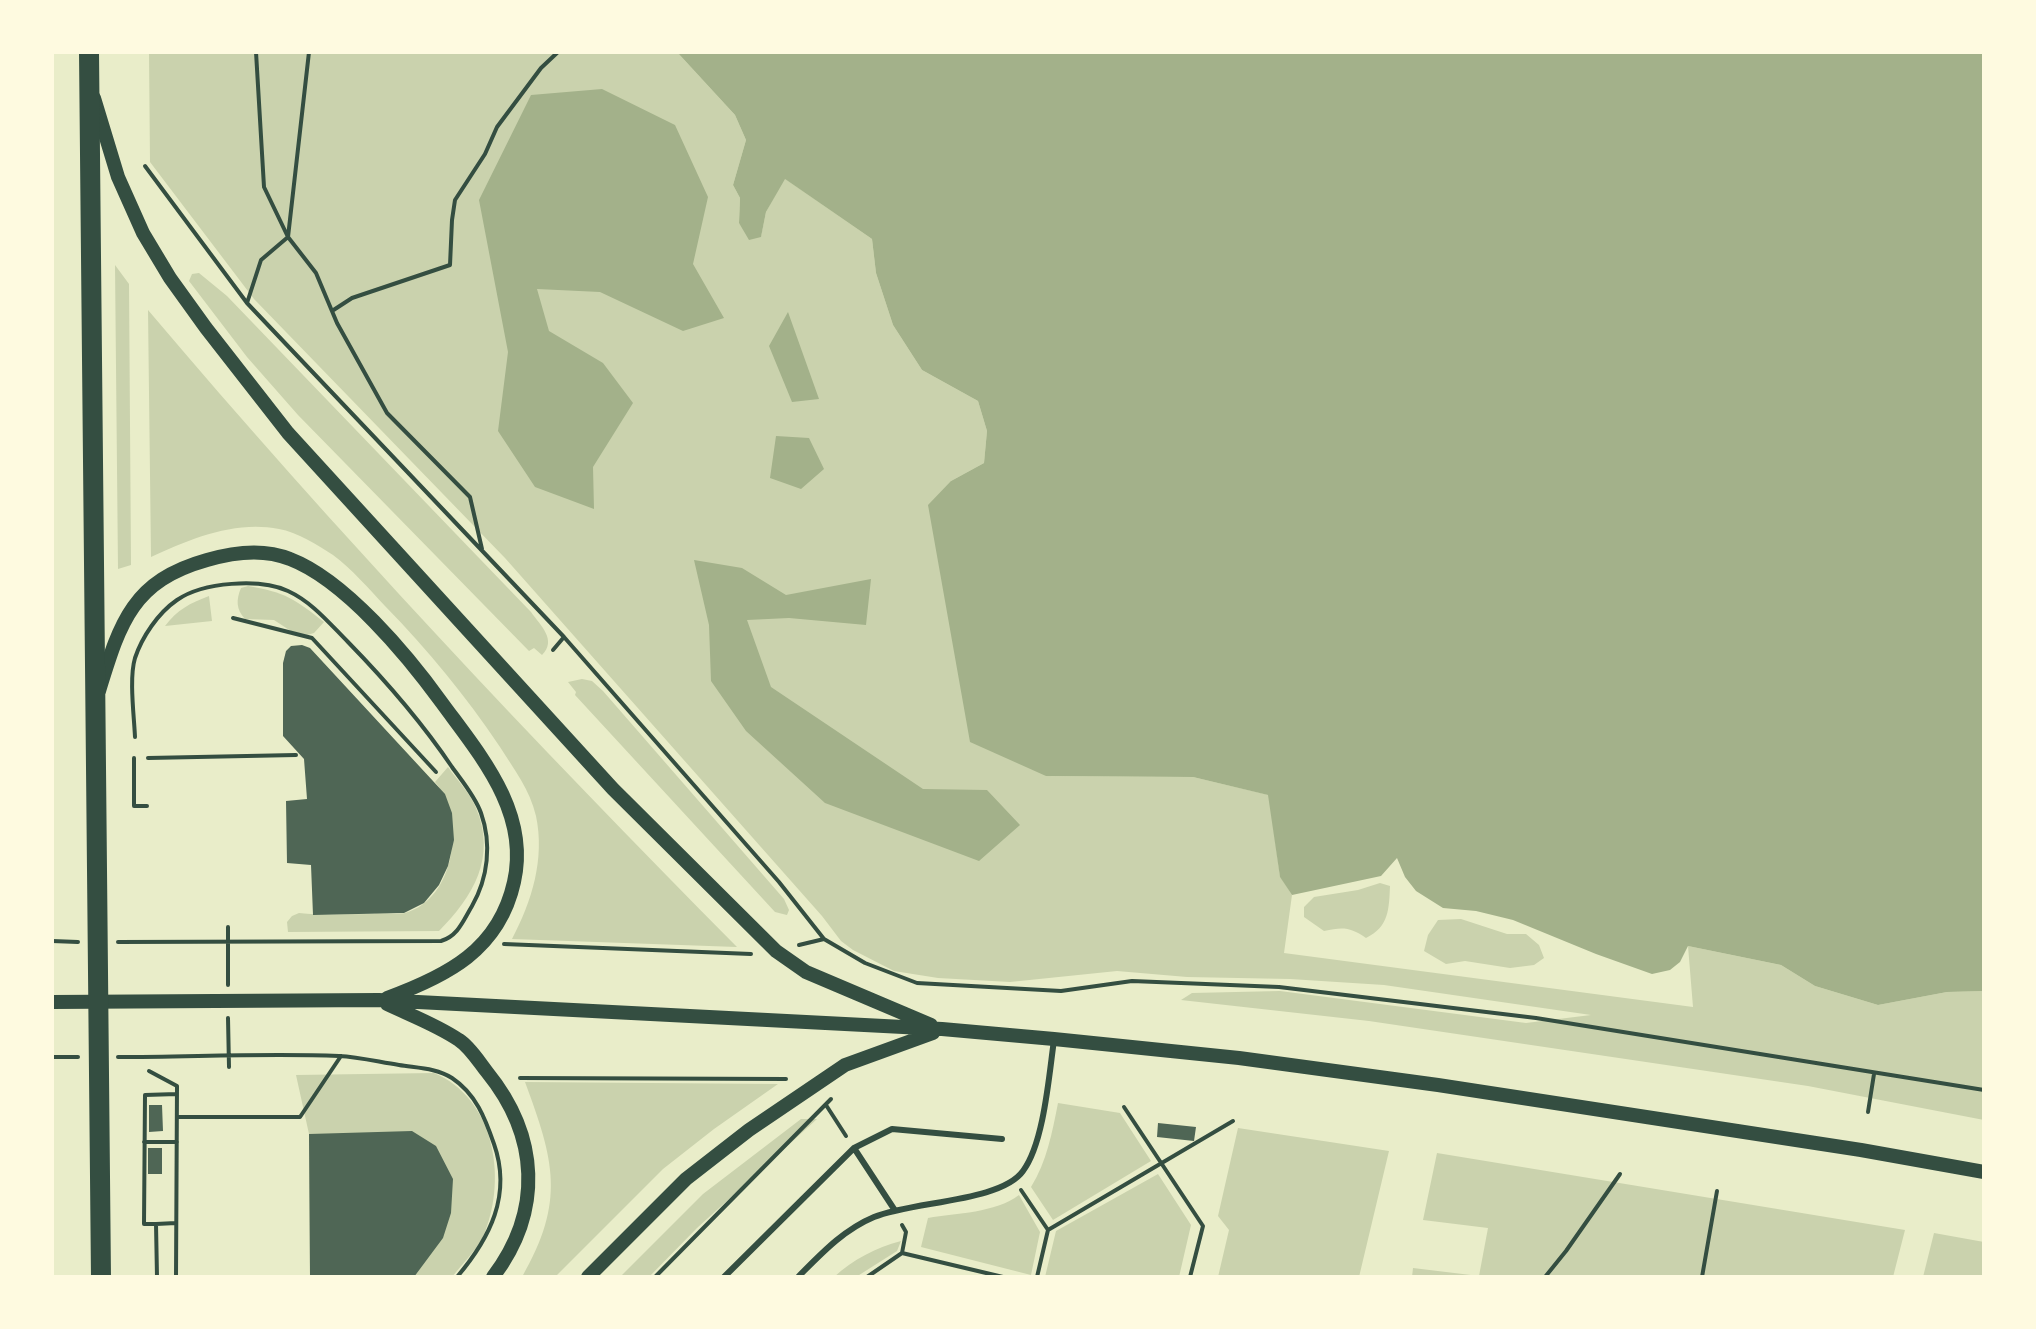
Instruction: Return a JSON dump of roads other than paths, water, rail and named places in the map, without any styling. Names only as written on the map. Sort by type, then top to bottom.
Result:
[{"type":"highway","points":[[89,52],[101,1255],[104,1277]]},
{"type":"street","points":[[90,82],[118,177],[143,233],[170,278],[279,421],[437,598],[613,789],[776,951],[806,972],[942,1029]]},
{"type":"street","points":[[95,707],[115,641],[129,612],[145,590],[191,564],[233,553],[256,552],[288,558],[312,569],[343,594],[408,658],[480,754],[502,789],[514,820],[515,881],[505,908],[486,939],[460,965],[425,984],[379,1000]]},
{"type":"street","points":[[379,1000],[461,1041],[501,1090],[514,1113],[524,1141],[529,1177],[528,1206],[519,1233],[493,1277]]},
{"type":"street","points":[[52,1002],[379,1000],[942,1029],[1239,1058],[1438,1085],[1984,1172]]},
{"type":"street","points":[[588,1277],[686,1179],[809,1088],[845,1065],[942,1029]]},
{"type":"lane","points":[[798,1277],[851,1227],[894,1209],[994,1190],[1015,1181],[1026,1168],[1034,1149],[1054,1039]]},
{"type":"lane","points":[[724,1277],[854,1148],[892,1129],[1002,1139]]},
{"type":"lane","points":[[854,1148],[894,1209]]}]
